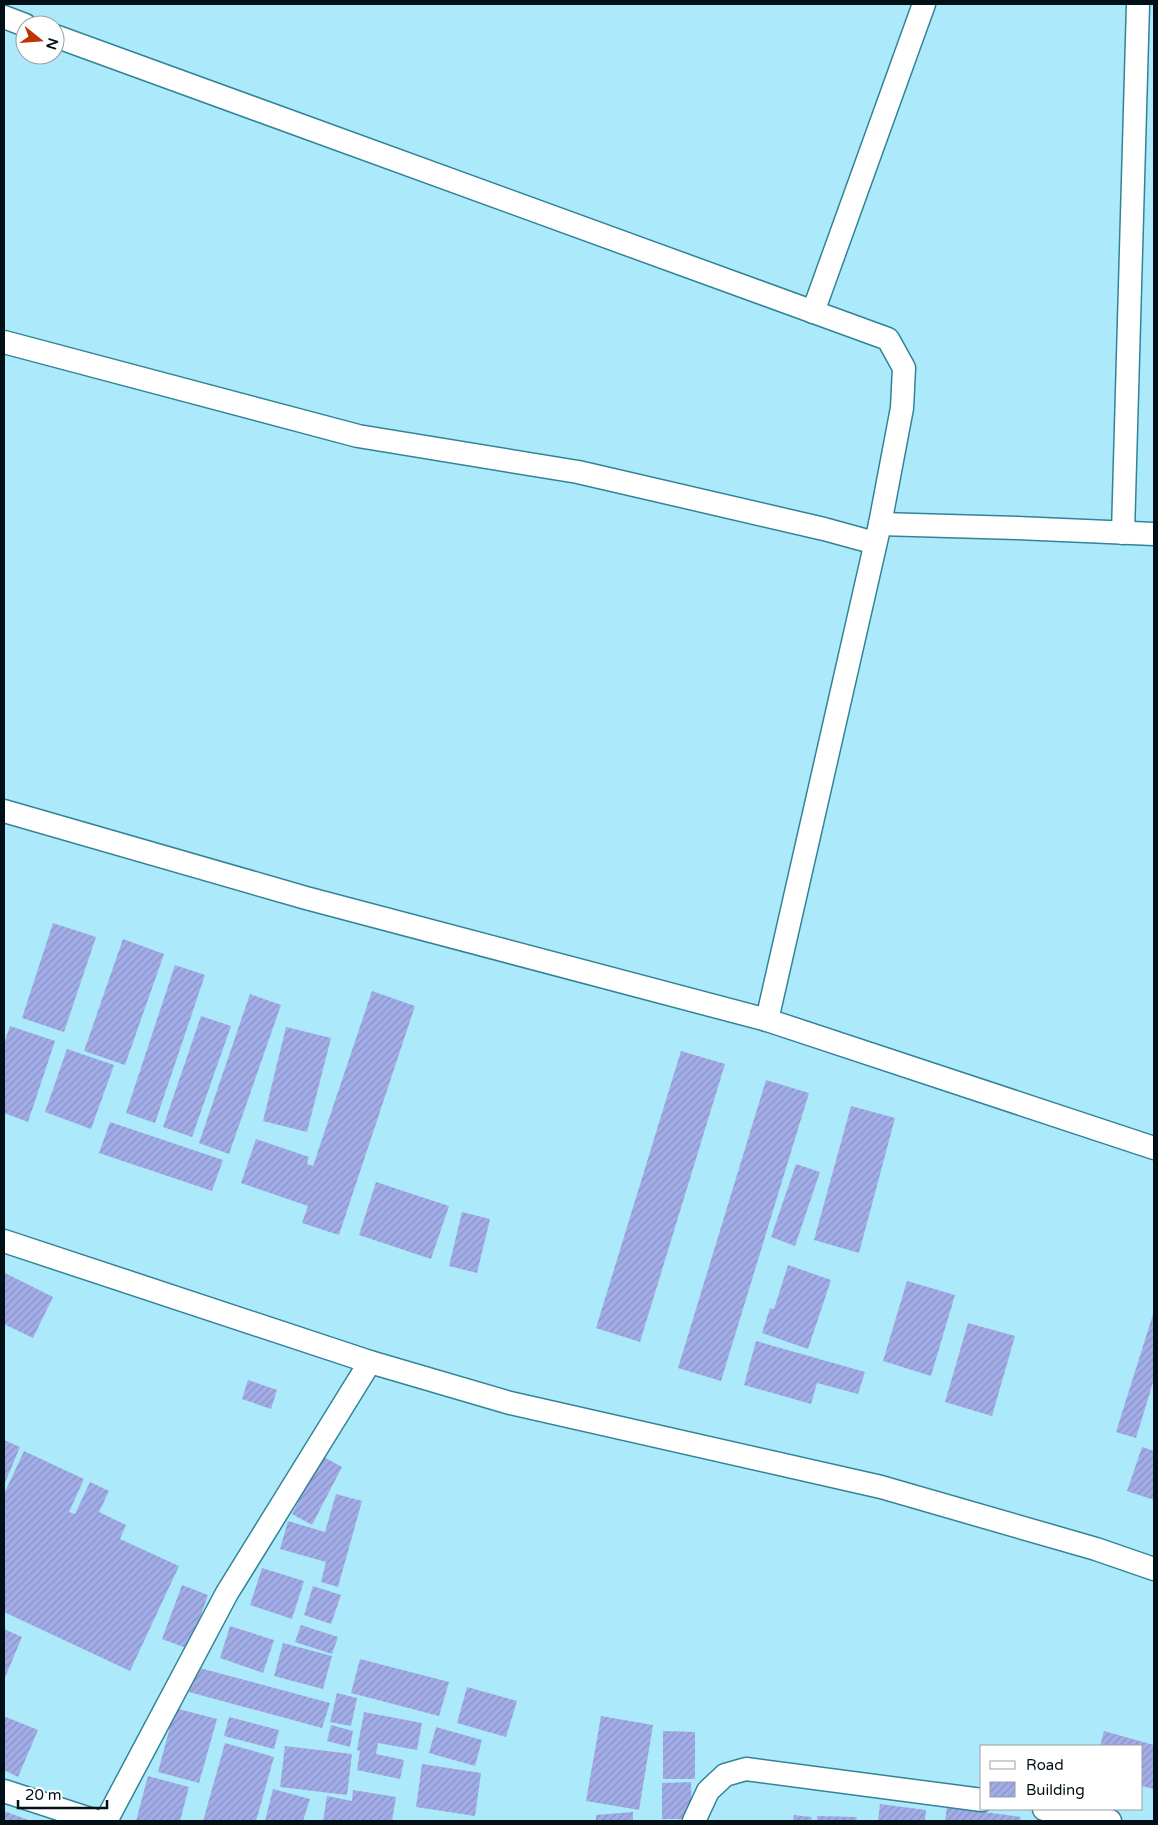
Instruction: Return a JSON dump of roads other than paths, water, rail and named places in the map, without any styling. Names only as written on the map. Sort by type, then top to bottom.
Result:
[{"type":"street","points":[[813,312],[924,4]]},
{"type":"street","points":[[1123,533],[1138,4]]},
{"type":"street","points":[[65,40],[888,339],[904,368],[902,408],[878,533],[766,1020]]},
{"type":"street","points":[[4,342],[358,436],[578,472],[824,529],[878,533],[1154,534]]},
{"type":"street","points":[[4,811],[306,898],[766,1020],[1154,1148]]},
{"type":"street","points":[[4,1241],[370,1362],[510,1403],[881,1487],[1096,1549],[1154,1569]]},
{"type":"street","points":[[106,1821],[227,1593],[370,1362]]},
{"type":"street","points":[[694,1821],[708,1791],[725,1775],[746,1769],[980,1800]]},
{"type":"street","points":[[4,1791],[96,1821]]},
{"type":"street","points":[[1051,1810],[1110,1821]]}]
